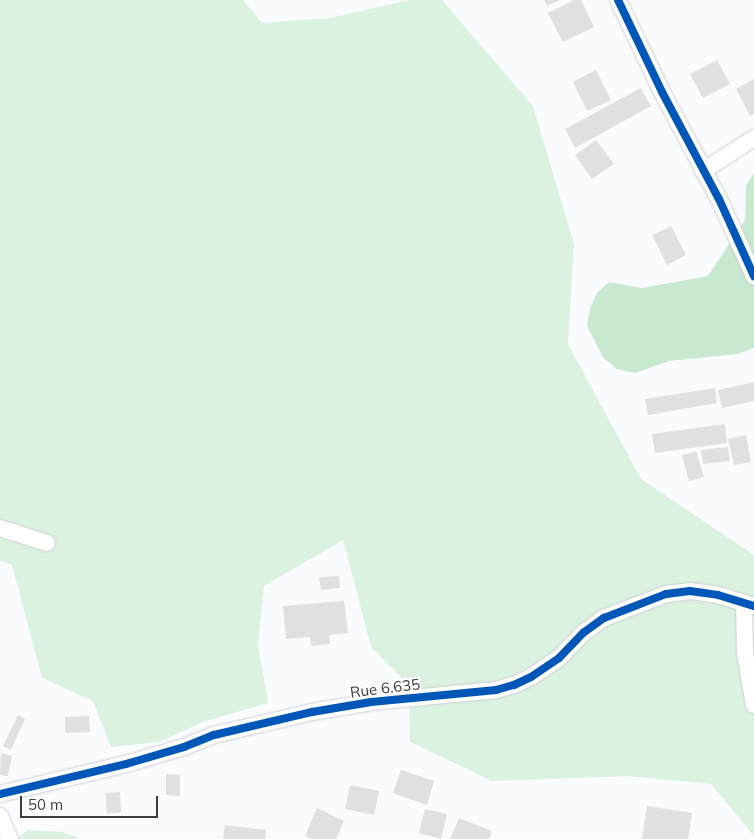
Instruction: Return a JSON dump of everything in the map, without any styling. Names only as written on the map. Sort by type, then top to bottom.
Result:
[{"type":"street","points":[[618,0],[703,171],[719,198],[754,276]]},
{"type":"street","points":[[703,171],[754,138]]},
{"type":"street","points":[[0,528],[47,543]]},
{"type":"street","name":"Rue 6.635","points":[[0,794],[126,764],[184,747],[214,735],[312,712],[371,702],[496,690],[514,685],[531,677],[559,658],[584,632],[604,618],[666,594],[690,591],[718,595],[749,605]]},
{"type":"street","points":[[749,605],[745,652],[754,705]]},
{"type":"street","points":[[0,816],[10,839]]},
{"type":"green space","points":[[0,0],[243,0],[262,23],[330,18],[409,0],[442,0],[533,106],[574,244],[568,344],[641,479],[754,555],[754,836],[711,784],[627,776],[492,781],[410,742],[409,685],[371,647],[343,540],[264,586],[258,645],[268,703],[203,722],[159,742],[111,747],[93,701],[42,678],[12,565],[0,561]]},
{"type":"green space","points":[[754,173],[754,348],[738,354],[669,361],[635,373],[617,369],[603,357],[587,326],[590,308],[597,293],[609,282],[642,288],[708,276],[745,220],[746,186]]},
{"type":"green space","points":[[28,830],[63,832],[80,839],[16,839]]},
{"type":"building","points":[[544,0],[560,0],[547,6]]},
{"type":"building","points":[[574,0],[581,0],[594,27],[563,42],[548,13]]},
{"type":"building","points":[[717,60],[730,84],[703,98],[690,74]]},
{"type":"building","points":[[596,70],[611,100],[587,111],[573,82]]},
{"type":"building","points":[[754,79],[754,114],[750,116],[736,89]]},
{"type":"building","points":[[641,88],[651,106],[575,148],[565,129]]},
{"type":"building","points":[[596,140],[614,164],[592,179],[575,155]]},
{"type":"building","points":[[671,226],[686,255],[667,265],[652,235]]},
{"type":"building","points":[[754,382],[754,401],[722,408],[718,390]]},
{"type":"building","points":[[715,388],[717,403],[648,415],[645,399]]},
{"type":"building","points":[[725,424],[727,443],[655,453],[652,434]]},
{"type":"building","points":[[746,435],[751,462],[734,465],[728,439]]},
{"type":"building","points":[[728,447],[730,461],[703,464],[701,450]]},
{"type":"building","points":[[696,451],[704,477],[689,481],[682,455]]},
{"type":"building","points":[[339,576],[340,588],[321,590],[319,577]]},
{"type":"building","points":[[344,601],[348,633],[329,635],[330,644],[311,646],[310,637],[286,639],[283,606]]},
{"type":"building","points":[[18,715],[25,719],[11,750],[3,746]]},
{"type":"building","points":[[89,716],[90,732],[65,733],[65,717]]},
{"type":"building","points":[[1,753],[12,756],[8,776],[0,775]]},
{"type":"building","points":[[401,770],[434,781],[427,805],[393,793]]},
{"type":"building","points":[[166,774],[180,775],[180,796],[166,795]]},
{"type":"building","points":[[350,785],[379,791],[374,815],[345,809]]},
{"type":"building","points":[[120,792],[121,812],[107,814],[105,793]]},
{"type":"building","points":[[647,806],[692,813],[688,839],[642,839]]},
{"type":"building","points":[[317,808],[344,821],[336,839],[311,839],[305,836]]},
{"type":"building","points":[[425,809],[447,814],[441,839],[419,833]]},
{"type":"building","points":[[459,818],[492,831],[489,839],[450,839]]},
{"type":"building","points":[[225,825],[266,830],[265,839],[223,839]]},
{"type":"cycle path","points":[[618,0],[662,92],[719,199],[754,276]]},
{"type":"cycle path","points":[[0,794],[126,764],[184,747],[214,735],[312,712],[371,702],[496,690],[514,685],[531,677],[559,658],[583,633],[604,618],[666,594],[690,591],[718,595],[754,606]]}]
